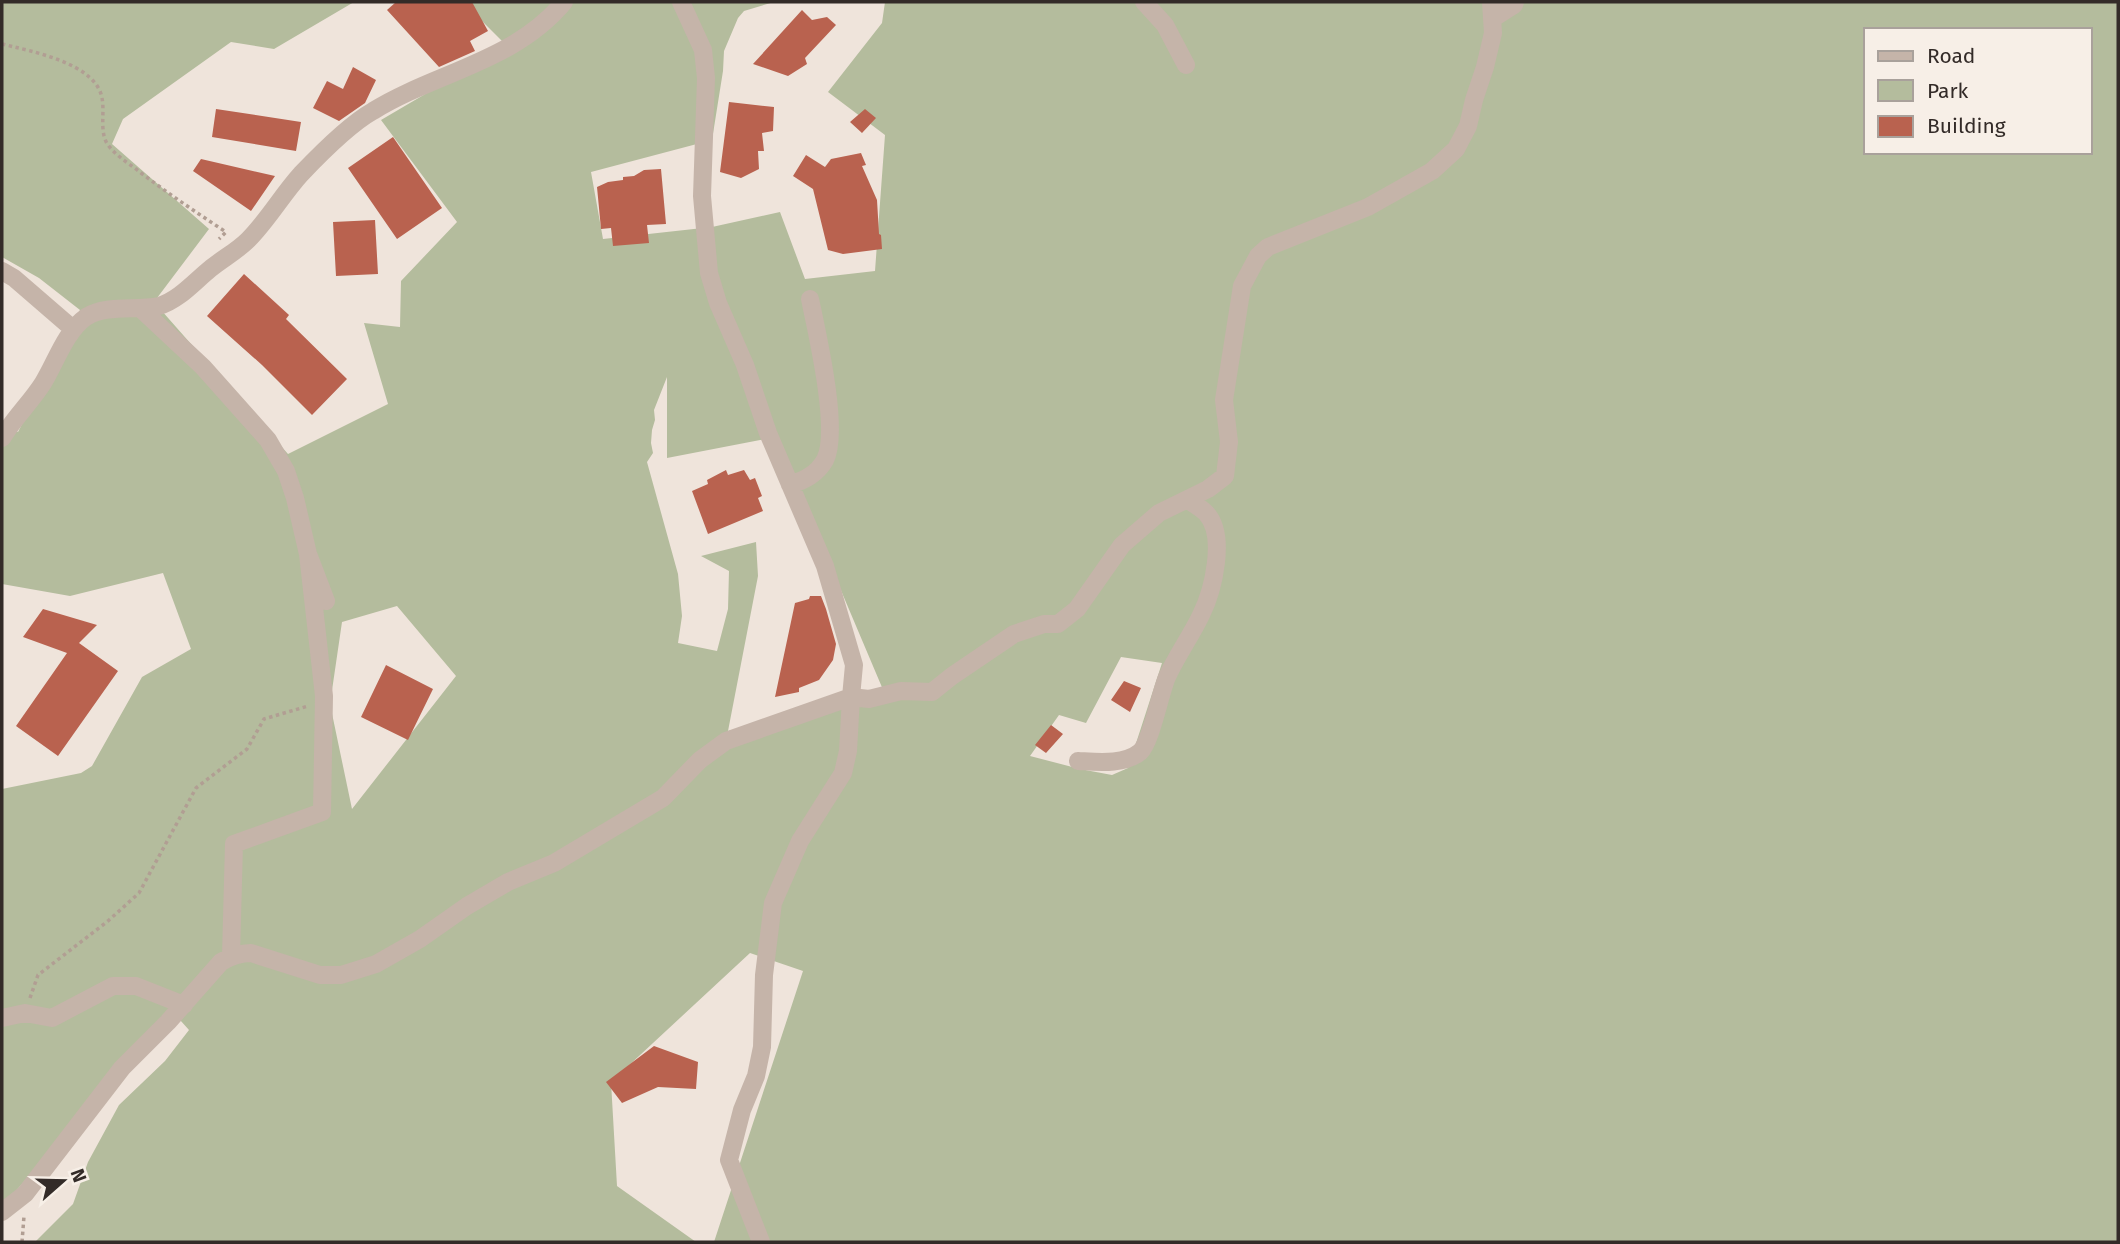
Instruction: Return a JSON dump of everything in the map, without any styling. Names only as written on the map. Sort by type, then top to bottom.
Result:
[{"type":"street","points":[[2,438],[12,421],[42,385],[73,329],[94,313],[141,309],[161,305],[176,298],[247,241],[301,174],[371,111],[414,89],[492,57],[530,34],[552,17],[564,2]]},
{"type":"street","points":[[681,2],[703,50],[706,78],[702,196],[709,273],[768,433],[825,566],[854,665],[848,751],[843,773],[800,841],[773,903],[764,975],[762,1047],[756,1076],[729,1160],[761,1242]]},
{"type":"street","points":[[1144,2],[1165,25],[1186,65]]},
{"type":"street","points":[[2,1212],[25,1194],[122,1068],[184,1005],[212,970],[231,956],[251,953],[320,975],[341,975],[376,964],[420,939],[467,906],[508,883],[554,863],[663,798],[700,760],[726,741],[851,697],[869,699],[901,691],[932,692],[1014,634],[1044,624],[1058,624],[1077,609],[1122,545],[1158,513],[1209,489],[1225,476],[1229,442],[1224,400],[1242,286],[1258,256],[1280,241],[1368,207],[1432,171],[1456,149],[1468,126],[1485,67],[1493,33],[1492,10],[1514,5],[1515,2]]},
{"type":"street","points":[[2,271],[14,278],[73,329]]},
{"type":"street","points":[[790,485],[805,480],[816,472],[825,460],[829,448],[828,400],[810,299]]},
{"type":"street","points":[[141,309],[203,367],[268,440],[286,471],[308,554],[324,701],[322,812],[234,844],[231,956]]},
{"type":"street","points":[[1078,761],[1128,760],[1143,750],[1167,678],[1201,615],[1211,587],[1217,536],[1207,513],[1188,500]]},
{"type":"street","points":[[308,554],[326,601]]},
{"type":"street","points":[[2,1018],[25,1013],[51,1018],[113,986],[136,986],[184,1005]]},
{"type":"path","points":[[2,44],[47,55],[89,76],[102,95],[103,133],[106,142],[170,195],[226,232],[212,247]]},
{"type":"path","points":[[25,1013],[38,975],[108,921],[139,893],[196,788],[247,749],[264,719],[324,701]]},
{"type":"green space","points":[[2,2],[354,2],[274,49],[231,42],[123,119],[112,144],[209,229],[154,302],[288,454],[388,404],[364,323],[400,327],[401,281],[457,222],[381,120],[507,46],[463,2],[774,2],[744,11],[738,18],[724,51],[712,140],[591,172],[603,239],[712,227],[780,212],[805,279],[875,271],[885,135],[828,92],[882,23],[885,2],[2118,2],[2118,1242],[714,1242],[803,971],[750,953],[611,1082],[617,1186],[696,1242],[35,1242],[73,1204],[88,1162],[119,1105],[165,1061],[189,1030],[172,1011],[2,1207],[2,789],[81,773],[92,766],[142,677],[191,649],[163,573],[70,596],[2,584],[2,422],[18,432],[80,310],[39,278],[2,257]],"holes":[[[667,377],[667,458],[776,437],[884,692],[728,731],[758,576],[756,542],[701,556],[729,571],[728,609],[717,651],[678,643],[682,616],[678,574],[647,462],[653,453],[651,443],[654,410]],[[397,606],[456,676],[352,809],[330,704],[342,622]],[[1121,657],[1162,663],[1128,768],[1112,775],[1030,756],[1059,715],[1086,723]]]},
{"type":"building","points":[[396,2],[472,2],[488,31],[470,41],[475,51],[439,67],[387,10]]},
{"type":"building","points":[[802,10],[812,20],[827,17],[836,25],[805,58],[807,64],[788,76],[753,64]]},
{"type":"building","points":[[353,67],[376,80],[365,103],[339,121],[313,108],[327,81],[343,89]]},
{"type":"building","points":[[729,102],[774,107],[773,131],[762,133],[764,151],[758,151],[759,169],[741,178],[720,172]]},
{"type":"building","points":[[216,109],[301,122],[296,151],[212,137]]},
{"type":"building","points":[[865,109],[876,118],[862,133],[850,122]]},
{"type":"building","points":[[393,137],[442,208],[397,239],[348,168]]},
{"type":"building","points":[[861,153],[866,165],[862,166],[877,200],[882,249],[843,254],[828,250],[813,189],[793,176],[806,155],[825,167],[831,159]]},
{"type":"building","points":[[201,159],[275,176],[251,211],[193,171]]},
{"type":"building","points":[[661,169],[666,224],[647,225],[649,243],[613,246],[611,228],[601,229],[597,187],[623,180],[623,177],[634,176],[644,170]]},
{"type":"building","points":[[375,220],[378,274],[336,276],[333,222]]},
{"type":"building","points":[[244,274],[289,315],[286,319],[347,379],[312,415],[207,316]]},
{"type":"building","points":[[726,470],[728,475],[744,470],[750,480],[755,478],[762,496],[758,498],[763,511],[708,534],[692,491],[708,484],[707,480]]},
{"type":"building","points":[[810,596],[821,596],[826,609],[836,644],[833,660],[819,680],[799,688],[799,692],[775,697],[795,603],[809,599]]},
{"type":"building","points":[[43,609],[97,625],[79,643],[118,671],[58,756],[16,726],[67,653],[23,637]]},
{"type":"building","points":[[386,665],[433,689],[408,740],[361,717]]},
{"type":"building","points":[[1124,681],[1141,688],[1130,712],[1111,700]]},
{"type":"building","points":[[1051,725],[1063,734],[1046,753],[1035,745]]},
{"type":"building","points":[[654,1046],[698,1062],[696,1089],[658,1087],[622,1103],[606,1082]]}]
